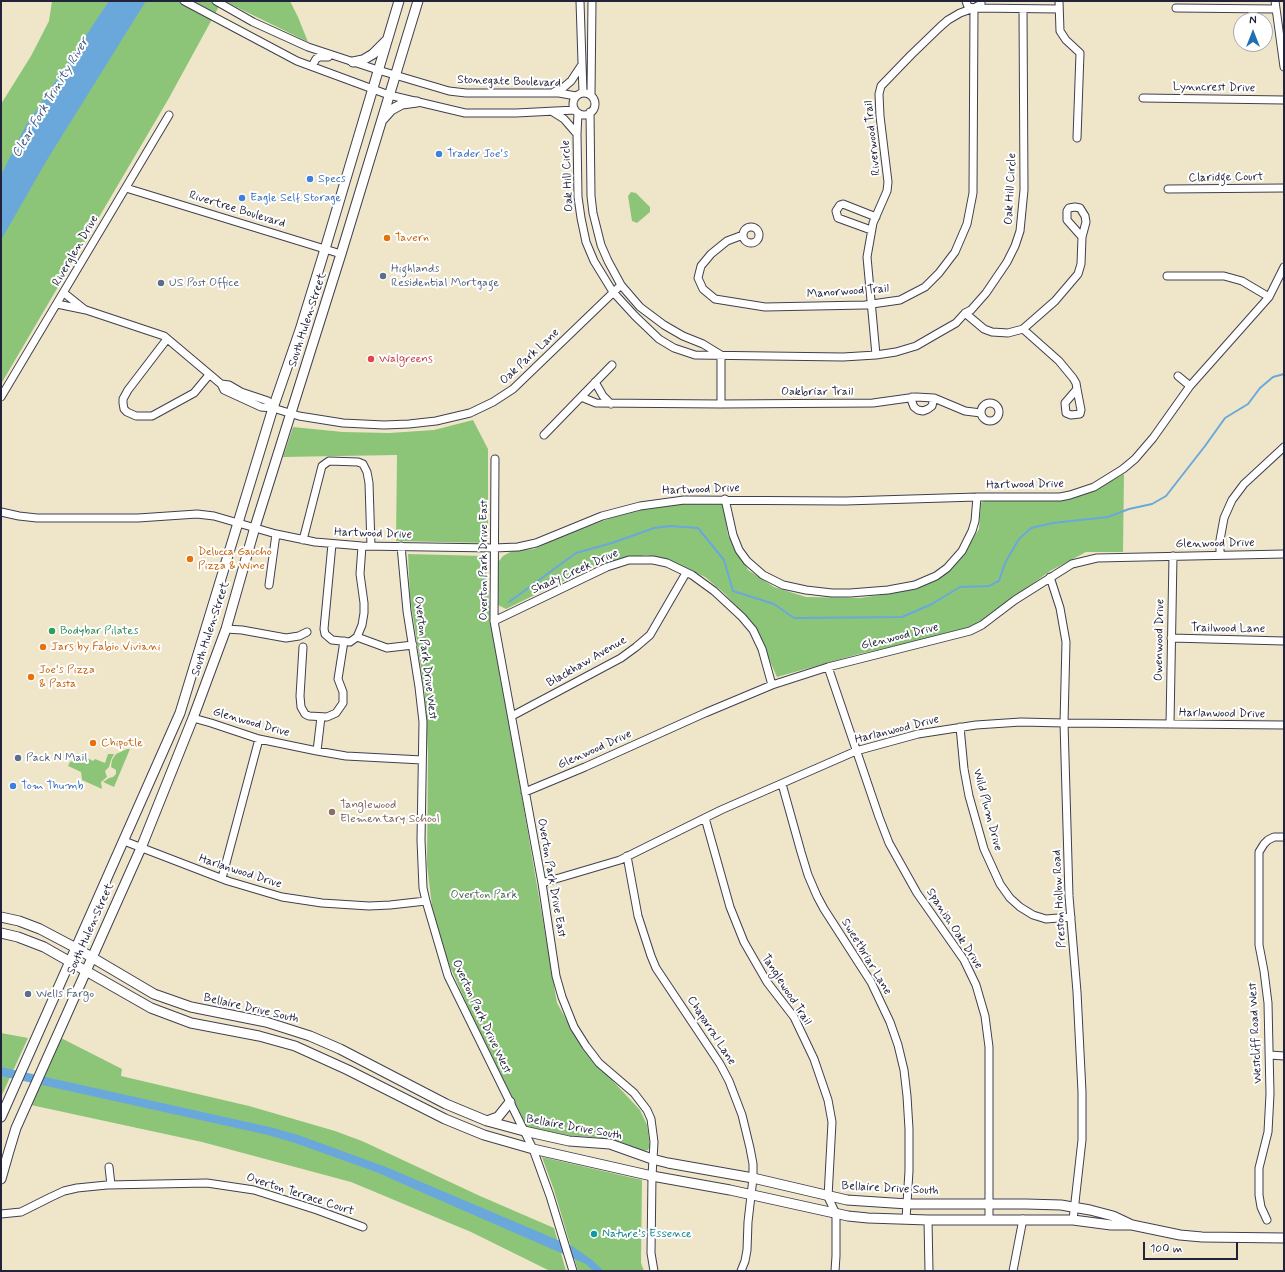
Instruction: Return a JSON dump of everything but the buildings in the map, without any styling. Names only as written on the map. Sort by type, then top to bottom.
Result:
[{"type":"main road","name":"South Hulen Street","points":[[1,1117],[180,713],[273,408],[300,330],[325,249],[399,1]]},
{"type":"main road","points":[[412,20],[414,1]]},
{"type":"main road","name":"South Hulen Street","points":[[1,1179],[12,1139],[141,848],[193,718],[226,629],[290,414],[341,254],[418,1]]},
{"type":"main road","points":[[349,60],[362,60],[373,54],[387,40]]},
{"type":"main road","points":[[381,122],[391,110],[402,104],[417,102]]},
{"type":"main road","points":[[188,689],[188,712],[193,718]]},
{"type":"main road","points":[[180,713],[184,716],[185,720],[184,739]]},
{"type":"main road","name":"Bellaire Drive South","points":[[1,917],[19,921],[40,929],[92,957],[154,994],[182,1004],[281,1026],[329,1044],[417,1090],[487,1121],[524,1131],[569,1140],[610,1144],[652,1159],[753,1178],[828,1197],[866,1202],[908,1204],[1044,1204],[1074,1207],[1113,1216],[1132,1225]]},
{"type":"main road","name":"Bellaire Drive South","points":[[1,933],[18,937],[56,953],[85,972],[137,1001],[177,1018],[205,1026],[277,1040],[324,1058],[445,1119],[484,1135],[533,1149],[652,1176],[751,1194],[836,1214],[868,1218],[928,1220],[1073,1220],[1111,1225],[1132,1225],[1180,1235],[1202,1237],[1284,1238]]},
{"type":"main road","points":[[177,1018],[182,1004]]},
{"type":"main road","points":[[277,1040],[281,1026]]},
{"type":"main road","points":[[410,1102],[417,1090]]},
{"type":"main road","points":[[487,1121],[498,1117],[510,1102]]},
{"type":"street","points":[[184,1],[297,61],[373,90],[465,113],[485,114],[577,111],[582,114],[590,112],[595,103],[591,95],[592,1]]},
{"type":"street","points":[[577,111],[573,103],[580,95],[582,66],[580,1]]},
{"type":"street","points":[[966,1],[968,7],[974,8],[981,4],[981,1]]},
{"type":"street","points":[[219,2],[276,33],[308,47],[349,60]]},
{"type":"street","points":[[1059,5],[1060,32],[1080,53],[1077,138]]},
{"type":"street","name":"Riverwood Trail","points":[[876,355],[867,257],[871,230],[887,191],[888,182],[880,116],[879,94],[881,86],[948,20],[960,13],[974,8],[1023,9],[1059,5]]},
{"type":"street","points":[[1176,8],[1276,5],[1284,67]]},
{"type":"street","name":"Manorwood Trail","points":[[743,235],[727,241],[711,254],[701,266],[698,278],[703,289],[715,298],[765,308],[871,304],[900,300],[925,287],[939,273],[955,252],[967,224],[973,193],[974,8]]},
{"type":"street","name":"Oak Hill Circle","points":[[577,111],[578,197],[586,242],[594,261],[613,292],[659,339],[669,345],[695,355],[843,357],[896,352],[916,346],[956,323],[965,313],[971,310],[986,293],[1007,262],[1020,231],[1024,190],[1023,9]]},
{"type":"street","points":[[312,66],[319,57],[349,60]]},
{"type":"street","name":"Stonegate Boulevard","points":[[349,60],[395,76],[449,91],[466,94],[553,93],[580,95]]},
{"type":"street","points":[[553,93],[571,81],[582,66]]},
{"type":"street","points":[[580,95],[591,95]]},
{"type":"street","name":"Lynncrest Drive","points":[[1143,98],[1284,100]]},
{"type":"street","points":[[552,112],[564,119],[577,134]]},
{"type":"street","name":"Oak Hill Circle","points":[[590,112],[590,168],[593,213],[601,245],[608,261],[621,285],[640,308],[664,326],[703,344],[721,355]]},
{"type":"street","name":"Riverglen Drive","points":[[1,397],[169,115]]},
{"type":"street","name":"Rivertree Boulevard","points":[[126,188],[341,254]]},
{"type":"street","name":"Claridge Court","points":[[1168,189],[1284,188]]},
{"type":"street","points":[[871,230],[838,218],[836,210],[843,204],[876,217]]},
{"type":"street","points":[[965,313],[984,329],[992,332],[1008,333],[1023,329],[1055,301],[1078,274],[1082,264],[1082,237]]},
{"type":"street","name":"Hartwood Drive","points":[[1,512],[37,518],[138,518],[197,514],[256,527],[276,534],[303,540],[332,544],[362,546],[494,548],[518,547],[536,543],[602,516],[640,506],[684,500],[845,501],[1060,496],[1094,487],[1123,469],[1135,459],[1153,438],[1190,386],[1269,297],[1284,267]]},
{"type":"street","points":[[1167,276],[1224,276],[1242,280],[1269,297]]},
{"type":"street","name":"Oak Park Lane","points":[[57,304],[86,310],[159,334],[221,384],[229,385],[241,392],[268,400],[273,408],[290,414],[343,423],[384,425],[436,421],[470,413],[493,402],[513,389],[621,285]]},
{"type":"street","name":"Oak Park Lane","points":[[64,293],[86,310]]},
{"type":"street","points":[[1023,329],[1059,361],[1073,378],[1077,389]]},
{"type":"street","points":[[167,339],[128,390],[123,399],[122,403],[127,412],[136,416],[152,416],[194,393],[210,375]]},
{"type":"street","points":[[721,355],[721,404]]},
{"type":"street","points":[[544,435],[612,365]]},
{"type":"street","points":[[1178,376],[1190,386]]},
{"type":"street","points":[[595,382],[603,396],[611,404]]},
{"type":"street","name":"Oakbriar Trail","points":[[581,397],[596,404],[873,403],[912,397],[934,398],[964,411],[981,413]]},
{"type":"street","points":[[912,397],[914,407],[923,411],[932,406],[934,398]]},
{"type":"street","points":[[1220,555],[1220,540],[1224,518],[1232,500],[1244,484],[1284,447]]},
{"type":"street","name":"Overton Park Drive East","points":[[495,459],[494,621],[542,883],[556,976],[571,1021],[586,1046],[599,1063],[634,1093],[647,1110],[651,1119],[654,1136],[652,1159],[651,1253],[654,1271]]},
{"type":"street","points":[[303,540],[322,466],[329,461],[358,462],[362,464],[367,472],[369,483],[371,546]]},
{"type":"street","points":[[725,500],[733,535],[739,550],[763,575],[783,585],[806,590],[832,593],[850,593],[888,590],[915,585],[936,576],[947,568],[962,551],[972,531],[975,521],[976,497]]},
{"type":"street","points":[[269,585],[276,534]]},
{"type":"street","points":[[332,544],[324,624],[325,634],[332,640],[350,642],[358,634],[362,625],[364,613],[360,574],[362,546]]},
{"type":"street","name":"Overton Park Drive West","points":[[401,546],[407,611],[423,722],[421,840],[423,888],[426,901],[448,976],[533,1149],[550,1196],[573,1271]]},
{"type":"street","name":"Glenwood Drive","points":[[525,792],[772,685],[828,667],[970,631],[982,625],[1015,600],[1072,564],[1095,558],[1284,554]]},
{"type":"street","name":"Owenwood Drive","points":[[1170,724],[1173,556]]},
{"type":"street","name":"Shady Creek Drive","points":[[494,621],[620,562],[641,559],[667,563],[714,591],[742,617],[753,630],[762,649],[772,685]]},
{"type":"street","name":"Blackhaw Avenue","points":[[512,716],[621,658],[636,647],[650,635],[686,573]]},
{"type":"street","name":"Preston Hollow Road","points":[[1050,577],[1060,608],[1066,642],[1064,723],[1069,888],[1077,992],[1082,1092],[1082,1140],[1073,1220]]},
{"type":"street","points":[[226,629],[242,630],[286,638],[299,636],[307,632]]},
{"type":"street","points":[[358,634],[387,648],[413,645]]},
{"type":"street","name":"Trailwood Lane","points":[[1171,638],[1284,641]]},
{"type":"street","points":[[303,647],[301,707],[305,714],[309,716],[332,716],[343,703],[343,692],[338,679],[344,641]]},
{"type":"street","name":"Spanish Oak Drive","points":[[828,667],[878,817],[889,842],[922,899],[964,960],[976,985],[986,1016],[989,1047],[989,1219]]},
{"type":"street","points":[[317,751],[321,717]]},
{"type":"street","name":"Glenwood Drive","points":[[193,718],[259,739],[317,751],[346,756],[422,760]]},
{"type":"street","name":"Harlanwood Drive","points":[[542,883],[627,856],[705,818],[856,751],[918,734],[960,727],[1021,722],[1284,725]]},
{"type":"street","name":"Wild Plum Drive","points":[[960,727],[964,769],[969,796],[984,849],[1000,884],[1010,898],[1020,907],[1033,915],[1046,919],[1071,917]]},
{"type":"street","points":[[222,878],[259,739]]},
{"type":"street","name":"Sweetbriar Lane","points":[[782,784],[800,852],[817,896],[871,982],[890,1022],[898,1045],[904,1070],[909,1129],[908,1204],[906,1219]]},
{"type":"street","name":"Tanglewood Trail","points":[[705,818],[730,907],[744,942],[767,982],[794,1017],[814,1059],[828,1100],[832,1122],[828,1197],[836,1214],[835,1271]]},
{"type":"street","name":"Westcliff Road West","points":[[1267,1220],[1260,1207],[1258,1183],[1259,1168],[1268,1132],[1270,1094],[1268,1004],[1259,946],[1259,852],[1268,840],[1274,837],[1284,836]]},
{"type":"street","name":"Harlanwood Drive","points":[[124,841],[246,887],[282,897],[322,903],[370,906],[426,901]]},
{"type":"street","name":"Chaparral Lane","points":[[627,856],[638,916],[656,968],[720,1064],[729,1081],[744,1121],[753,1164],[753,1178],[747,1250],[741,1271]]},
{"type":"street","points":[[1270,1055],[1284,1056]]},
{"type":"street","points":[[109,1167],[111,1185]]},
{"type":"street","name":"Overton Terrace Court","points":[[1,1214],[20,1212],[51,1197],[70,1190],[111,1185],[201,1183],[254,1190],[363,1227]]},
{"type":"street","points":[[1013,1271],[1023,1219]]},
{"type":"street","points":[[928,1220],[928,1271]]},
{"type":"green space","points":[[52,1],[222,1],[169,98],[1,384],[1,104],[31,56],[49,21]]},
{"type":"green space","points":[[224,1],[290,1],[308,42]]},
{"type":"green space","points":[[631,192],[636,193],[650,207],[650,212],[637,223],[632,221],[628,196]]},
{"type":"green space","points":[[473,420],[488,449],[488,543],[396,541],[397,455],[283,457],[293,427],[343,432],[389,433],[434,430]]},
{"type":"green space","points":[[1124,474],[1123,552],[1086,552],[1050,571],[969,630],[859,654],[777,677],[754,625],[725,594],[705,577],[670,560],[646,555],[598,564],[506,609],[498,605],[498,562],[503,556],[512,551],[534,549],[560,537],[613,517],[639,510],[662,505],[695,503],[723,504],[728,536],[739,550],[748,570],[774,587],[806,597],[860,598],[893,593],[919,586],[942,575],[962,556],[979,529],[981,503],[986,500],[1055,500],[1098,488]]},
{"type":"green space","name":"Overton Park","points":[[408,554],[485,556],[490,610],[557,1003],[582,1048],[640,1110],[647,1125],[650,1146],[648,1150],[643,1151],[621,1142],[603,1138],[567,1135],[527,1127],[469,1009],[448,962],[432,906],[427,865],[428,755],[425,694],[410,597]]},
{"type":"green space","points":[[130,749],[114,787],[103,782],[116,774],[116,770],[111,767],[112,760],[116,754]]},
{"type":"green space","points":[[80,754],[93,761],[95,759],[105,763],[108,754],[114,754],[109,767],[105,771],[107,777],[101,782],[102,789],[82,780],[81,772],[68,766],[70,762],[76,760]]},
{"type":"green space","points":[[1,1033],[28,1038],[1,1097]]},
{"type":"green space","points":[[61,1038],[122,1069],[121,1076],[249,1106],[335,1131],[362,1141],[480,1196],[554,1228],[566,1271],[550,1271],[471,1232],[351,1182],[202,1142],[31,1105]]},
{"type":"green space","points":[[542,1157],[642,1180],[641,1263],[644,1271],[578,1271],[554,1190]]},
{"type":"water","name":"Clear Fork Trinity River","points":[[109,1],[146,1],[47,160],[1,240],[1,175],[25,127]]},
{"type":"water","points":[[1,1067],[274,1128],[301,1136],[386,1167],[572,1246],[592,1260],[604,1271],[593,1271],[586,1264],[376,1172],[295,1143],[268,1135],[1,1076]]},
{"type":"waterway","points":[[509,602],[576,553],[612,543],[654,528],[670,526],[698,528],[724,560],[733,591],[774,604],[794,618],[902,617],[932,604],[960,587],[989,586],[999,581],[1005,563],[1019,539],[1031,528],[1053,523],[1108,517],[1129,509],[1152,504],[1166,496],[1225,418],[1248,404],[1260,388],[1273,377],[1284,374]]},
{"type":"place","name":"Trader Joe's","points":[[439,154]]},
{"type":"place","name":"Specs","points":[[310,179]]},
{"type":"place","name":"Eagle Self Storage","points":[[242,198]]},
{"type":"place","name":"Tavern","points":[[387,238]]},
{"type":"place","name":"Highlands Residential Mortgage","points":[[383,276]]},
{"type":"place","name":"US Post Office","points":[[161,283]]},
{"type":"place","name":"Walgreens","points":[[371,359]]},
{"type":"place","name":"Delucca Gaucho Pizza & Wine","points":[[190,559]]},
{"type":"place","name":"Bodybar Pilates","points":[[52,631]]},
{"type":"place","name":"Jars by Fabio Viviani","points":[[43,647]]},
{"type":"place","name":"Joe's Pizza & Pasta","points":[[31,677]]},
{"type":"place","name":"Chipotle","points":[[93,743]]},
{"type":"place","name":"Pack N Mail","points":[[18,758]]},
{"type":"place","name":"Tom Thumb","points":[[13,786]]},
{"type":"place","name":"Tanglewood Elementary School","points":[[332,812]]},
{"type":"place","name":"Wells Fargo","points":[[28,994]]},
{"type":"place","name":"Nature’s Essence","points":[[594,1234]]}]
